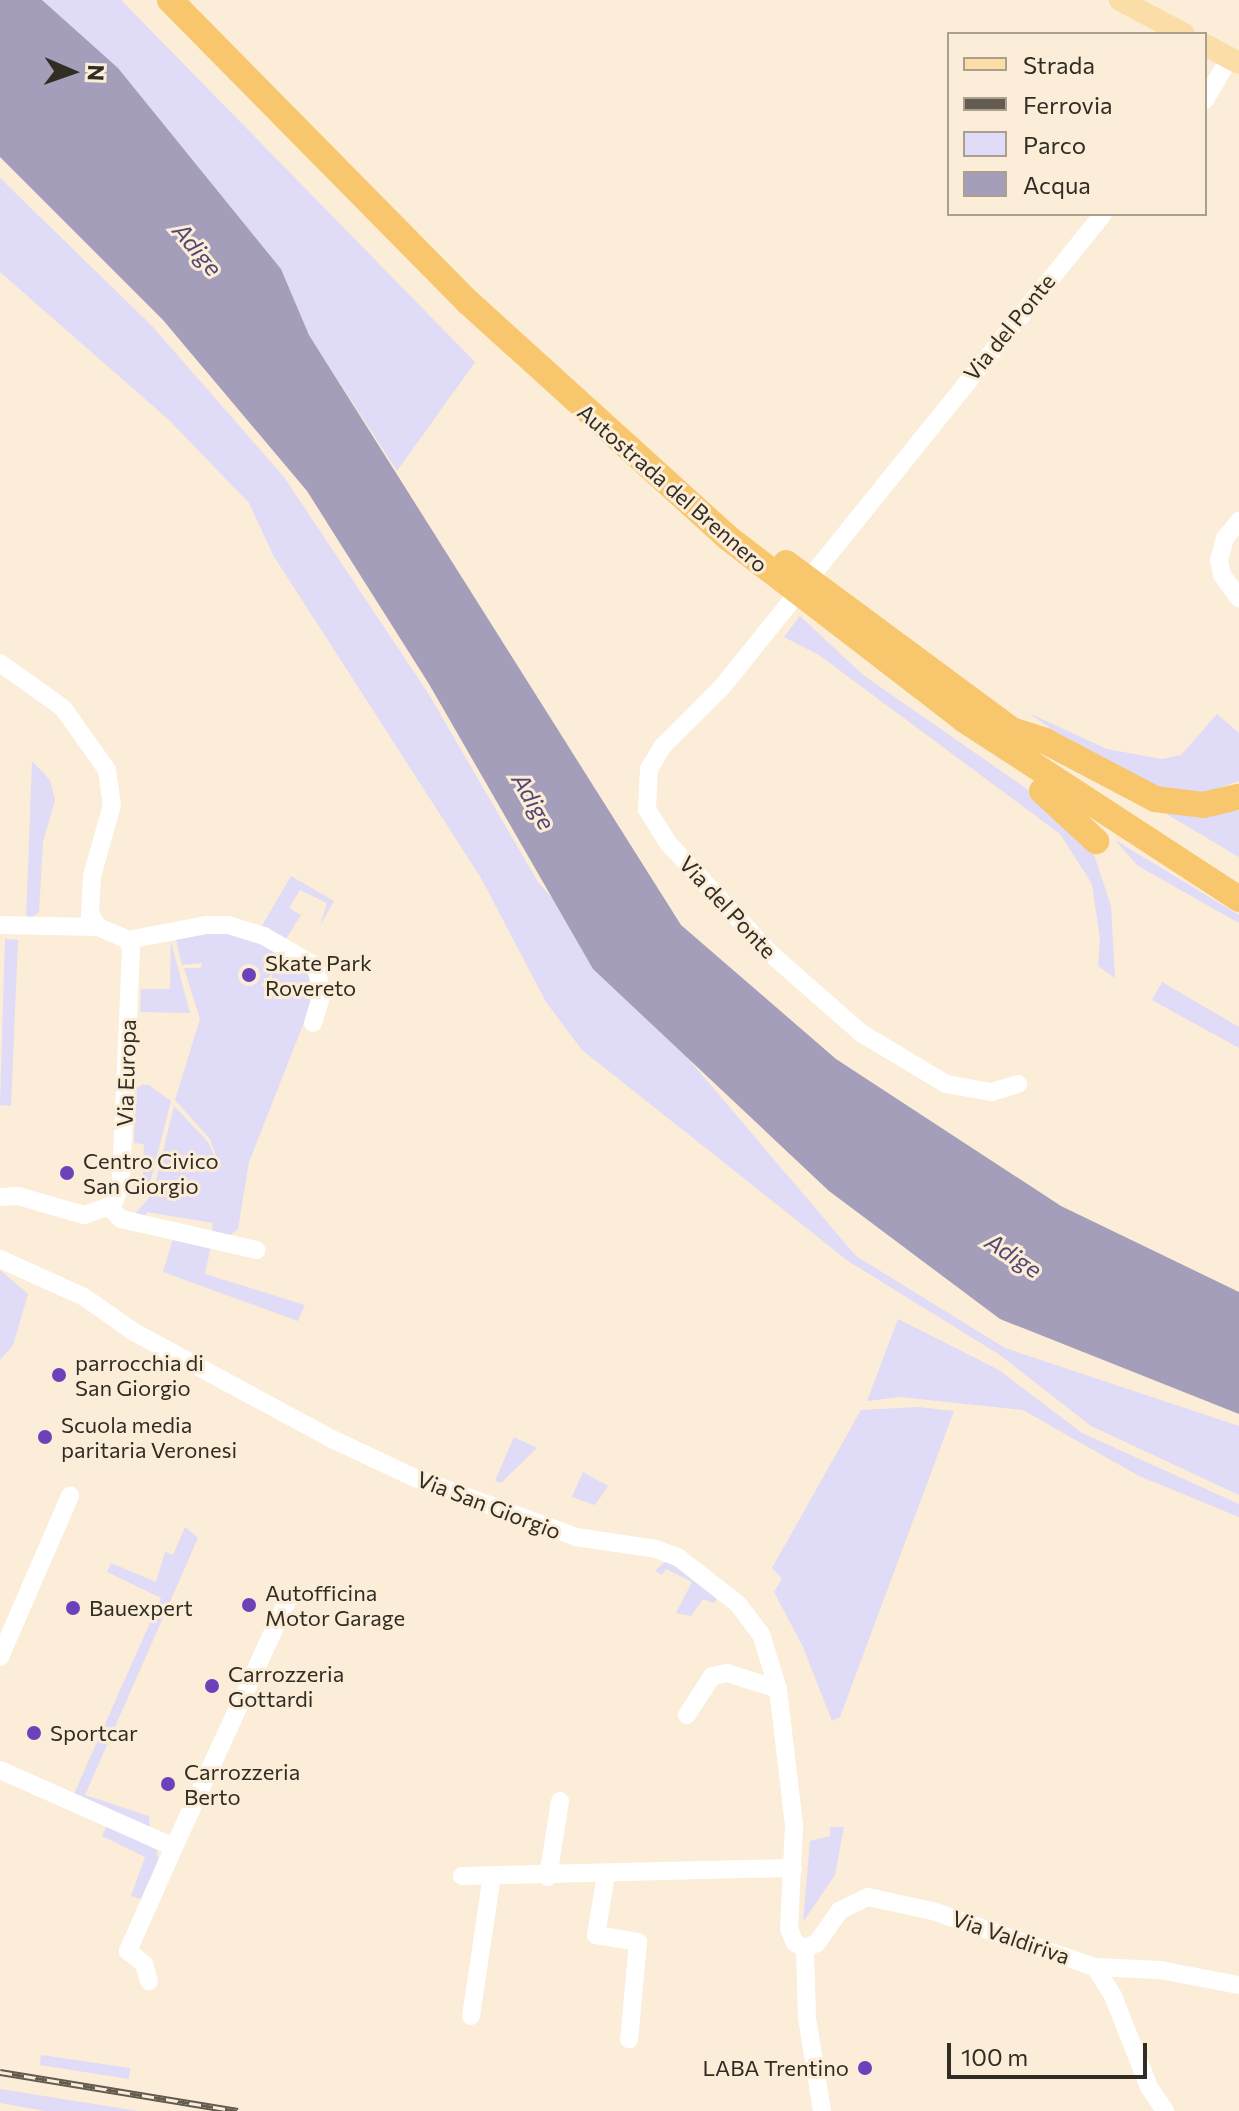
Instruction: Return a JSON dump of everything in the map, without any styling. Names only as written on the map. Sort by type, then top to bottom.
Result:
[{"type":"highway","name":"Autostrada del Brennero","points":[[170,0],[560,391],[824,617],[963,719],[1239,899]]},
{"type":"highway","name":"Autostrada del Brennero","points":[[192,0],[479,290],[634,434],[757,540],[1012,730],[1239,878]]},
{"type":"highway","points":[[963,719],[998,759],[1047,794],[1096,841]]},
{"type":"highway","points":[[1012,730],[1045,741],[1155,799],[1187,805],[1238,797]]},
{"type":"main road","points":[[1120,0],[1180,32]]},
{"type":"main road","points":[[1207,46],[1234,60]]},
{"type":"street","points":[[1207,97],[1234,60]]},
{"type":"street","name":"Via del Ponte","points":[[1018,1084],[991,1092],[946,1084],[861,1033],[771,954],[668,843],[647,809],[649,769],[663,746],[722,687],[1101,216]]},
{"type":"street","points":[[1239,521],[1225,538],[1219,560],[1222,575],[1239,598]]},
{"type":"street","points":[[0,663],[63,708],[107,770],[112,805],[89,900],[98,927]]},
{"type":"street","points":[[0,925],[98,927],[128,940],[206,925],[228,925],[264,936],[312,964],[321,997],[313,1023]]},
{"type":"street","name":"Via Europa","points":[[112,1206],[121,1183],[128,940]]},
{"type":"street","points":[[0,1197],[18,1196],[84,1215],[112,1206],[121,1219],[256,1250]]},
{"type":"street","name":"Via San Giorgio","points":[[0,1259],[84,1297],[134,1332],[248,1395],[413,1477],[584,1540],[656,1549],[679,1558],[749,1617],[761,1634],[778,1689],[791,1788],[793,1868],[789,1929],[795,1943],[805,1948],[807,2018],[822,2111]]},
{"type":"street","points":[[0,1657],[70,1496]]},
{"type":"street","points":[[149,1981],[144,1964],[128,1951],[290,1595]]},
{"type":"street","points":[[687,1715],[712,1676],[727,1673],[778,1689]]},
{"type":"street","points":[[0,1770],[174,1847]]},
{"type":"street","points":[[548,1877],[560,1801]]},
{"type":"street","points":[[462,1876],[548,1877],[793,1868]]},
{"type":"street","points":[[606,1875],[596,1935],[638,1942],[629,2040]]},
{"type":"street","points":[[471,2016],[492,1876]]},
{"type":"street","name":"Via Valdiriva","points":[[805,1948],[817,1943],[839,1911],[868,1897],[933,1911],[1095,1967],[1160,1970],[1239,1985]]},
{"type":"street","points":[[1095,1967],[1113,1996],[1149,2087],[1165,2111]]},
{"type":"street","points":[[1149,2087],[1150,2111]]},
{"type":"green space","points":[[42,0],[121,0],[475,362],[397,471],[309,335],[281,269],[118,68]]},
{"type":"green space","points":[[0,178],[151,325],[284,477],[428,693],[538,882],[856,1256],[1005,1348],[1239,1426],[1239,1495],[1091,1426],[1000,1355],[848,1261],[582,1050],[546,1002],[481,878],[273,555],[249,503],[169,420],[0,272]]},
{"type":"green space","points":[[800,616],[863,675],[1053,807],[1091,846],[1111,906],[1115,978],[1098,966],[1100,939],[1092,884],[1060,834],[819,655],[784,637]]},
{"type":"green space","points":[[1029,713],[1107,749],[1162,759],[1181,755],[1217,714],[1239,733],[1239,781],[1188,799],[1100,763]]},
{"type":"green space","points":[[32,761],[50,780],[55,800],[43,842],[39,912],[26,921]]},
{"type":"green space","points":[[1169,810],[1239,811],[1239,857],[1168,815]]},
{"type":"green space","points":[[1115,840],[1239,915],[1239,923],[1138,866]]},
{"type":"green space","points":[[291,876],[334,901],[320,926],[327,903],[300,890],[289,908],[301,915],[284,942],[260,929]]},
{"type":"green space","points":[[242,932],[313,973],[314,997],[249,1162],[238,1229],[229,1236],[212,1231],[213,1223],[147,1212],[145,1220],[135,1214],[153,1193],[174,1106],[208,1142],[220,1168],[210,1139],[175,1100],[200,1019],[184,968],[200,968],[203,963],[182,965],[176,940],[163,933]]},
{"type":"green space","points":[[5,939],[18,940],[11,1106],[0,1105]]},
{"type":"green space","points":[[171,942],[190,1013],[140,1012],[141,989],[170,989]]},
{"type":"green space","points":[[1162,982],[1239,1027],[1239,1048],[1152,1000]]},
{"type":"green space","points":[[136,1084],[149,1085],[171,1101],[149,1187],[145,1193],[135,1196],[132,1192],[142,1192],[144,1144],[134,1143]]},
{"type":"green space","points":[[173,1238],[211,1245],[205,1274],[305,1305],[298,1321],[163,1272]]},
{"type":"green space","points":[[0,1270],[28,1294],[13,1345],[0,1360]]},
{"type":"green space","points":[[898,1319],[999,1370],[1082,1433],[1239,1504],[1239,1517],[1139,1476],[1023,1410],[900,1397],[867,1401]]},
{"type":"green space","points":[[918,1407],[954,1411],[840,1717],[832,1721],[803,1647],[774,1592],[782,1579],[772,1568],[861,1410]]},
{"type":"green space","points":[[514,1437],[537,1448],[501,1483],[495,1481]]},
{"type":"green space","points":[[583,1472],[608,1486],[595,1505],[572,1497]]},
{"type":"green space","points":[[185,1527],[198,1538],[85,1795],[149,1816],[150,1827],[73,1796],[161,1598],[107,1572],[111,1563],[156,1582],[165,1552],[173,1555]]},
{"type":"green space","points":[[668,1559],[720,1593],[714,1603],[703,1599],[691,1616],[676,1613],[692,1582],[666,1569],[662,1575],[655,1571]]},
{"type":"green space","points":[[107,1825],[157,1850],[158,1861],[141,1899],[131,1896],[145,1857],[102,1836]]},
{"type":"green space","points":[[830,1827],[844,1827],[835,1875],[803,1922],[810,1841],[830,1836]]},
{"type":"green space","points":[[41,2055],[130,2068],[129,2079],[40,2065]]},
{"type":"green space","points":[[0,2089],[138,2111],[45,2111],[0,2103]]},
{"type":"water","name":"Adige","points":[[0,0],[42,0],[118,68],[281,269],[309,335],[681,925],[836,1059],[1061,1206],[1239,1292],[1239,1414],[1000,1319],[829,1191],[593,969],[429,684],[307,491],[163,320],[0,157]]},
{"type":"railway","points":[[0,2072],[238,2111]]},
{"type":"place","name":"Skate Park Rovereto","points":[[249,975]]},
{"type":"place","name":"Centro Civico San Giorgio","points":[[67,1173]]},
{"type":"place","name":"parrocchia di San Giorgio","points":[[59,1375]]},
{"type":"place","name":"Scuola media paritaria Veronesi","points":[[45,1437]]},
{"type":"place","name":"Autofficina Motor Garage","points":[[249,1605]]},
{"type":"place","name":"Bauexpert","points":[[73,1608]]},
{"type":"place","name":"Carrozzeria Gottardi","points":[[212,1686]]},
{"type":"place","name":"Sportcar","points":[[34,1733]]},
{"type":"place","name":"Carrozzeria Berto","points":[[168,1784]]},
{"type":"place","name":"LABA Trentino","points":[[865,2068]]}]
